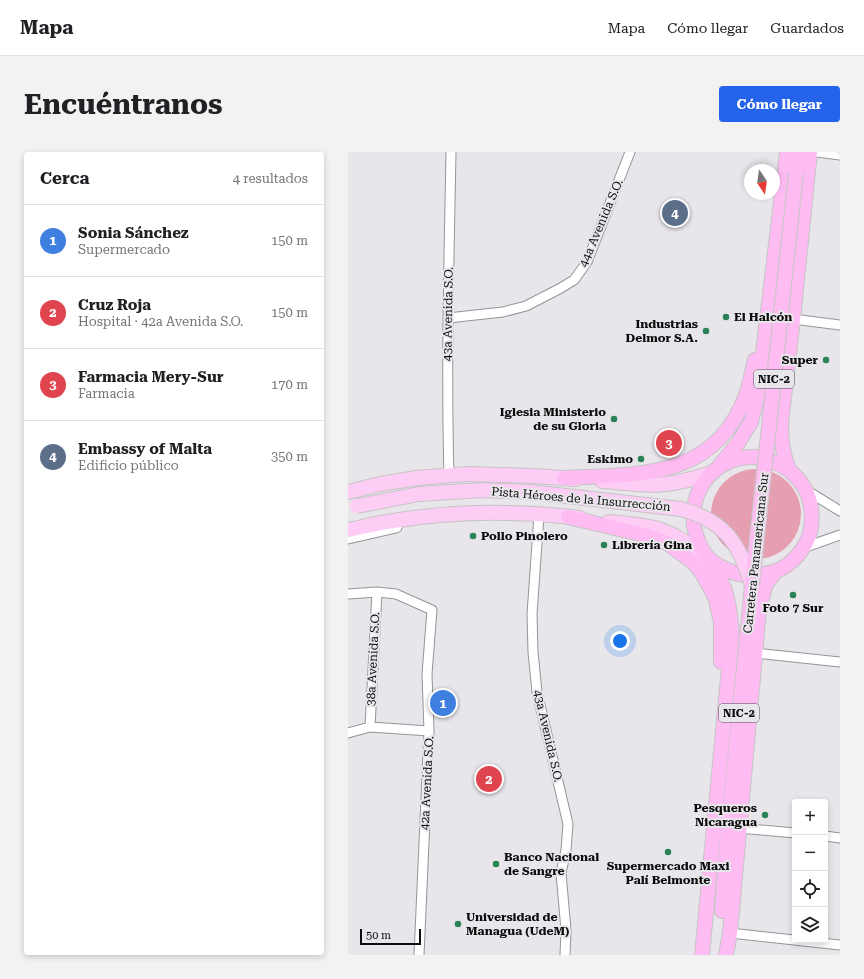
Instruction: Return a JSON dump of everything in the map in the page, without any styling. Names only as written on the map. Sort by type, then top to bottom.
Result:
[{"type":"highway","name":"NIC-2","points":[[714,471],[727,463],[752,457],[772,461],[789,470],[799,479],[806,490],[812,509],[811,529],[803,548],[792,562],[776,571],[760,576],[744,576],[729,572],[711,561],[700,547],[695,535],[692,517],[695,501],[701,486],[738,443],[751,422],[754,414],[760,380],[768,301],[787,152]]},
{"type":"highway","name":"Carretera Panamericana Sur","points":[[719,955],[727,841],[752,585],[798,152]]},
{"type":"highway","name":"Carretera Panamericana Sur","points":[[789,470],[782,442],[781,424],[810,152]]},
{"type":"highway","points":[[564,478],[629,475],[658,471],[690,461],[709,449],[724,434],[737,415],[747,394],[768,301]]},
{"type":"highway","points":[[568,517],[649,536],[667,543],[693,562],[702,573],[716,599],[721,622],[721,740]]},
{"type":"highway","name":"Carretera Panamericana Sur","points":[[702,955],[732,635],[731,611],[724,584],[711,561]]},
{"type":"highway","name":"Carretera Panamericana Sur","points":[[726,955],[730,933],[759,610],[766,584],[776,571]]},
{"type":"main road","name":"Pista Héroes de la Insurrección","points":[[348,492],[402,481],[467,474],[564,478],[653,485],[683,482],[714,471]]},
{"type":"main road","name":"Pista Héroes de la Insurrección","points":[[352,507],[420,494],[482,490],[525,492],[682,509],[707,518],[720,527],[729,536],[741,554],[752,585]]},
{"type":"main road","name":"Pista Héroes de la Insurrección","points":[[348,530],[428,516],[470,514],[568,517],[650,527],[668,532],[683,540],[711,561]]},
{"type":"street","name":"43a Avenida S.O.","points":[[449,476],[447,420],[451,152]]},
{"type":"street","name":"44a Avenida S.O.","points":[[448,318],[503,312],[526,306],[559,290],[574,280],[587,262],[630,152]]},
{"type":"street","points":[[817,152],[840,155]]},
{"type":"street","points":[[793,319],[840,325]]},
{"type":"street","points":[[806,490],[840,511]]},
{"type":"street","name":"Pista Héroes de la Insurrección","points":[[348,538],[395,527],[470,514]]},
{"type":"street","name":"43a Avenida S.O.","points":[[539,515],[532,614],[533,652],[537,692],[568,824],[566,850],[561,873],[566,930],[565,955]]},
{"type":"street","points":[[803,548],[840,535]]},
{"type":"street","points":[[348,594],[376,592]]},
{"type":"street","name":"42a Avenida S.O.","points":[[376,592],[396,594],[432,610],[427,674],[430,731],[419,955]]},
{"type":"street","name":"38a Avenida S.O.","points":[[370,727],[376,592]]},
{"type":"street","points":[[755,653],[840,662]]},
{"type":"street","points":[[348,733],[370,727],[430,731]]},
{"type":"street","points":[[739,828],[792,833]]},
{"type":"street","points":[[828,836],[840,838]]},
{"type":"street","points":[[730,933],[840,945]]},
{"type":"shaded area","points":[[756,469],[773,472],[788,482],[798,497],[801,514],[798,531],[788,546],[773,556],[756,559],[739,556],[724,546],[714,531],[711,514],[714,497],[724,482],[739,472]]},
{"type":"place","name":"Embassy of Malta","points":[[675,213]]},
{"type":"place","name":"El Halcón","points":[[726,317]]},
{"type":"place","name":"Industrias Delmor S.A.","points":[[706,331]]},
{"type":"place","name":"Super","points":[[826,360]]},
{"type":"place","name":"Iglesia Ministerio de su Gloria","points":[[614,419]]},
{"type":"place","name":"Farmacia Mery-Sur","points":[[669,443]]},
{"type":"place","name":"Eskimo","points":[[641,459]]},
{"type":"place","name":"Pollo Pinolero","points":[[473,536]]},
{"type":"place","name":"Librería Gina","points":[[604,545]]},
{"type":"place","name":"Foto 7 Sur","points":[[793,595]]},
{"type":"place","name":"Sonia Sánchez","points":[[443,703]]},
{"type":"place","name":"Cruz Roja","points":[[489,779]]},
{"type":"place","name":"Pesqueros Nicaragua","points":[[765,815]]},
{"type":"place","name":"Supermercado Maxi Palí Belmonte","points":[[668,852]]},
{"type":"place","name":"Banco Nacional de Sangre","points":[[496,864]]},
{"type":"place","name":"Universidad de Managua (UdeM)","points":[[458,924]]}]
